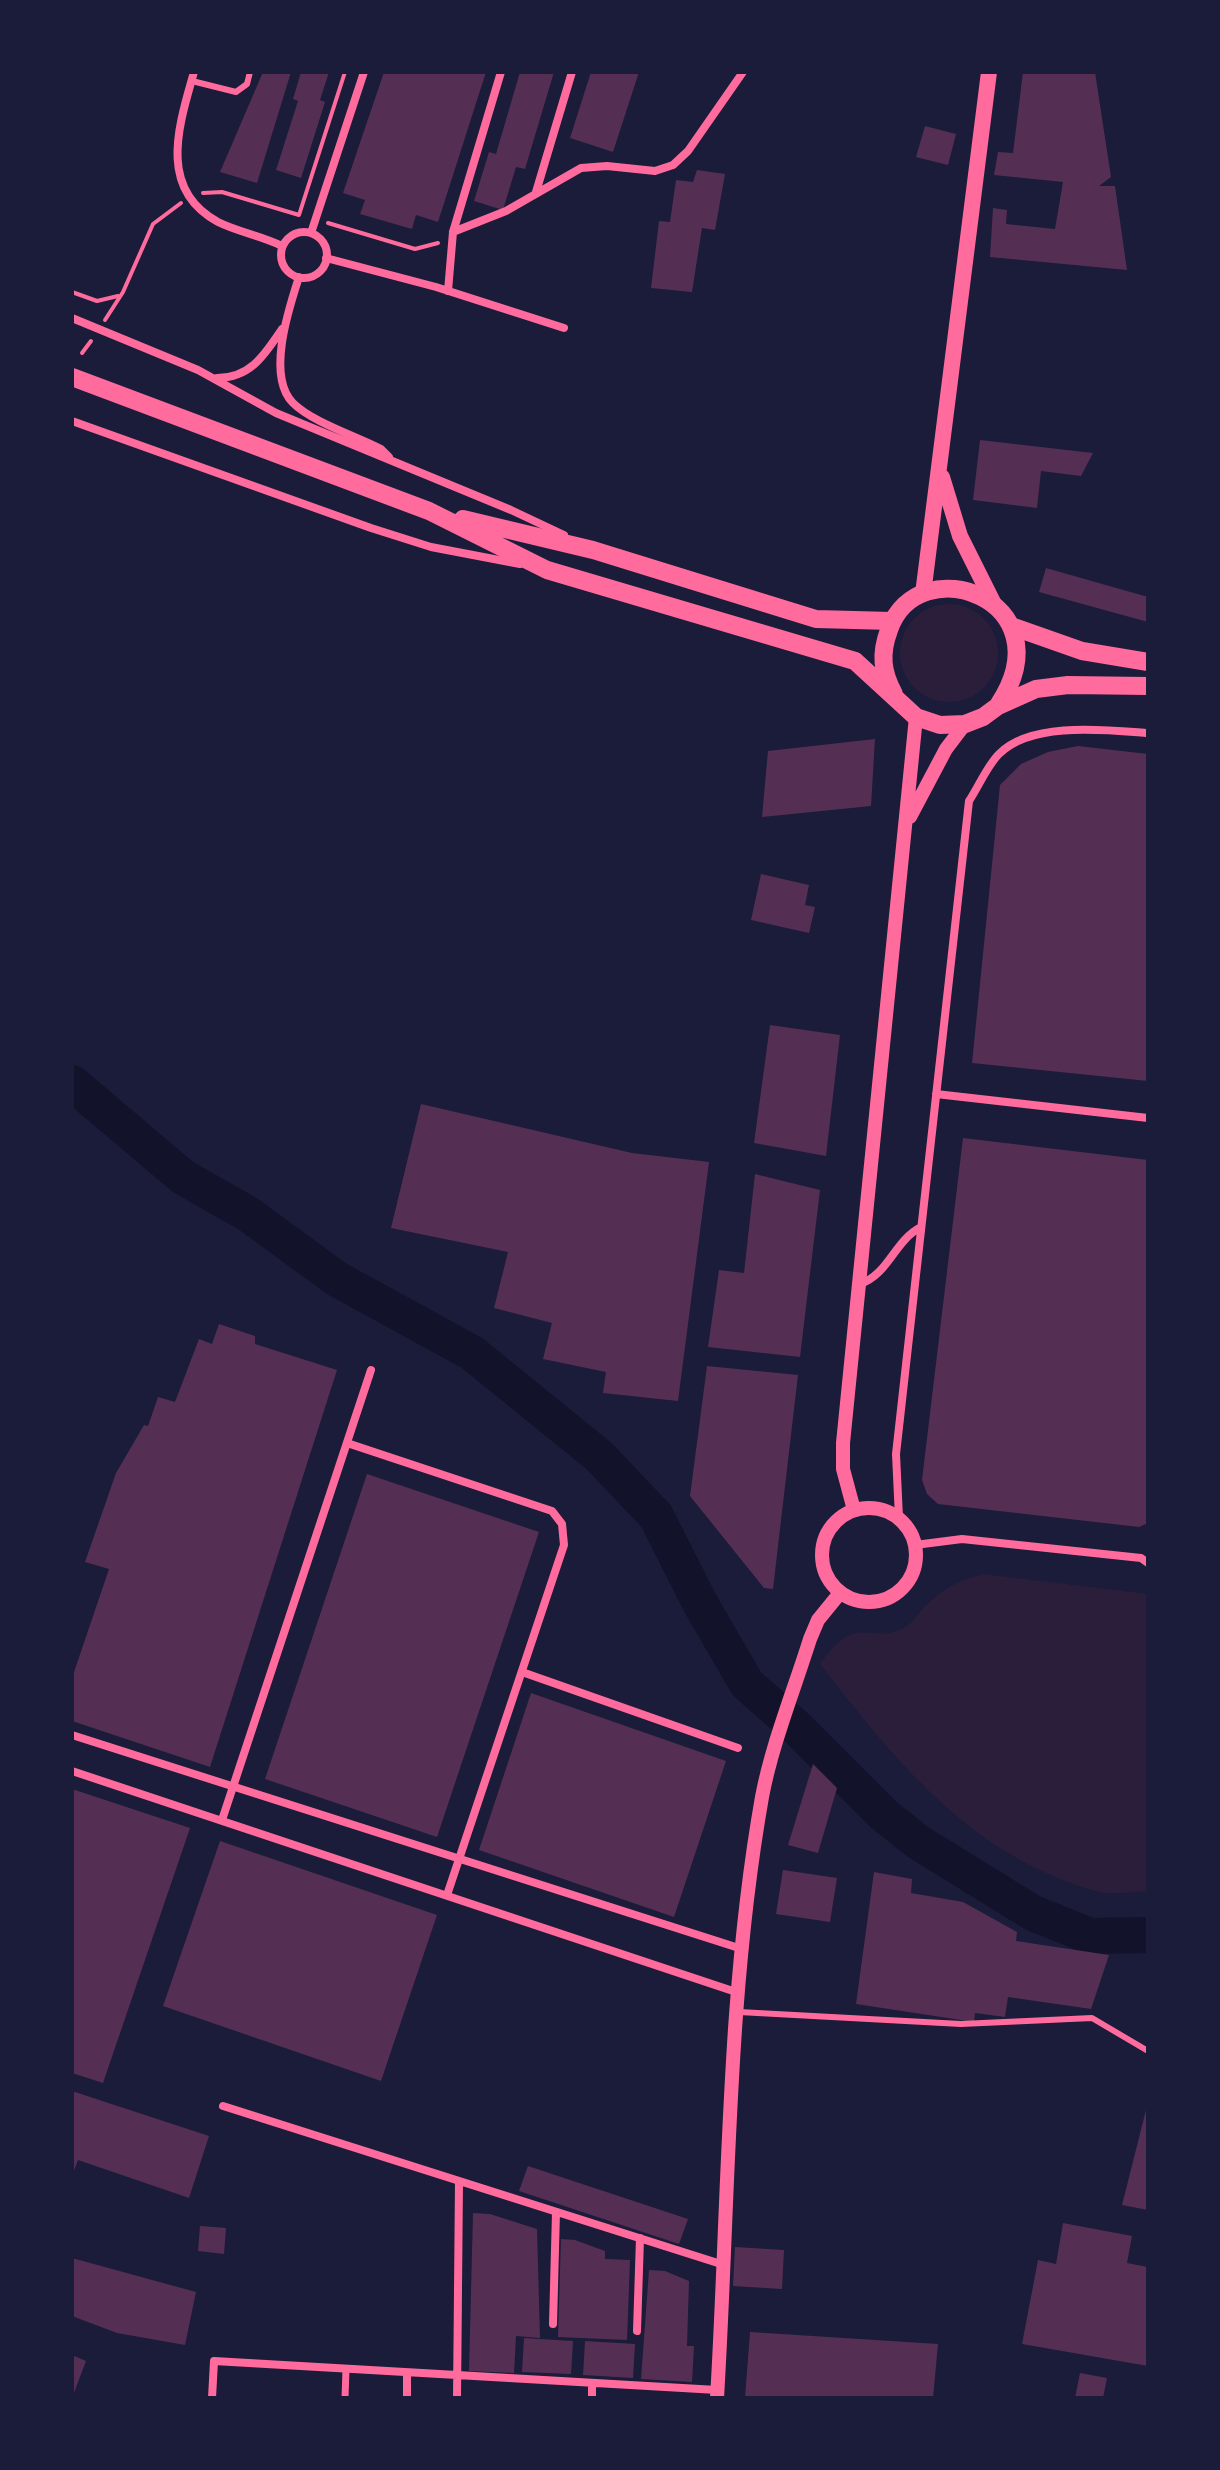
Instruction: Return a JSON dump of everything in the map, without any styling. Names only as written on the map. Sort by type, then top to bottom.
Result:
[{"type":"main road","points":[[923,594],[926,548],[940,472],[989,72]]},
{"type":"main road","points":[[72,377],[429,511],[547,570],[855,661],[916,717],[940,725],[965,724],[1036,689],[1068,685],[1148,686]]},
{"type":"main road","points":[[940,472],[960,536],[994,604],[1011,626],[1018,654],[1014,682],[998,706]]},
{"type":"main road","points":[[429,511],[593,550],[816,619],[892,621]]},
{"type":"main road","points":[[900,703],[885,678],[882,648],[892,621],[905,605],[923,594],[947,588],[972,592],[994,604]]},
{"type":"main road","points":[[1011,626],[1082,651],[1148,662]]},
{"type":"street","points":[[311,233],[364,72]]},
{"type":"street","points":[[448,291],[453,232],[501,72]]},
{"type":"street","points":[[536,193],[572,72]]},
{"type":"street","points":[[453,232],[506,211],[581,168],[607,166],[655,171],[673,165],[688,151],[743,72]]},
{"type":"street","points":[[193,76],[177,134],[177,177],[189,199],[218,222],[282,246]]},
{"type":"street","points":[[311,233],[323,243],[326,258],[316,274],[299,277],[283,265],[282,246],[289,237],[311,233]]},
{"type":"street","points":[[326,258],[448,291],[564,328]]},
{"type":"street","points":[[299,277],[283,329],[282,382],[292,402],[381,449],[392,461]]},
{"type":"street","points":[[72,318],[214,378],[276,413],[511,510],[593,550]]},
{"type":"street","points":[[214,378],[228,378],[259,362],[283,329]]},
{"type":"street","points":[[72,421],[431,547],[547,570]]},
{"type":"street","points":[[854,1510],[843,1469],[843,1443],[916,717]]},
{"type":"street","points":[[906,824],[946,749],[965,724]]},
{"type":"street","points":[[899,1518],[870,1507],[854,1510],[830,1527],[821,1554],[823,1569],[840,1593],[867,1603],[894,1595],[912,1574],[915,1545],[899,1518],[896,1454],[969,801],[1000,752],[1035,736],[1077,727],[1148,733]]},
{"type":"street","points":[[936,1094],[1148,1118]]},
{"type":"street","points":[[860,1284],[876,1279],[911,1232],[921,1227]]},
{"type":"street","points":[[222,1820],[371,1370]]},
{"type":"street","points":[[347,1443],[552,1511],[562,1524],[564,1545],[447,1895]]},
{"type":"street","points":[[915,1545],[962,1539],[1146,1559]]},
{"type":"street","points":[[212,2398],[214,2361],[717,2394],[721,2264],[743,1949],[763,1794],[818,1620],[840,1593]]},
{"type":"street","points":[[522,1672],[738,1748]]},
{"type":"street","points":[[72,1735],[743,1949]]},
{"type":"street","points":[[72,1771],[740,1994]]},
{"type":"street","points":[[223,2106],[721,2264]]},
{"type":"street","points":[[457,2398],[459,2181]]},
{"type":"street","points":[[553,2324],[556,2212]]},
{"type":"street","points":[[637,2331],[640,2238]]},
{"type":"street","points":[[345,2398],[346,2369]]},
{"type":"street","points":[[407,2373],[407,2398]]},
{"type":"street","points":[[592,2384],[592,2398]]},
{"type":"lane","points":[[193,76],[217,90],[236,92],[247,84],[250,72]]},
{"type":"lane","points":[[739,2012],[961,2024],[1092,2018],[1148,2051]]},
{"type":"path","points":[[299,215],[345,72]]},
{"type":"path","points":[[72,292],[97,301],[122,294],[153,224],[167,211],[209,192],[222,192],[415,249],[435,243],[452,246]]},
{"type":"shaded area","points":[[949,604],[968,608],[984,618],[994,634],[998,653],[994,672],[984,688],[968,698],[949,702],[930,698],[914,688],[904,672],[900,653],[904,634],[914,618],[930,608]]},
{"type":"shaded area","points":[[983,1574],[1148,1594],[1148,1891],[1099,1892],[1054,1876],[1013,1856],[975,1831],[908,1770],[820,1664],[833,1647],[845,1638],[855,1634],[894,1632],[907,1626],[945,1590]]},
{"type":"building","points":[[263,72],[291,72],[257,183],[220,172]]},
{"type":"building","points":[[301,72],[329,72],[320,100],[325,102],[301,178],[276,170],[298,101],[293,99]]},
{"type":"building","points":[[384,72],[486,72],[438,222],[416,215],[412,229],[360,214],[365,200],[343,193]]},
{"type":"building","points":[[520,72],[554,72],[525,169],[516,167],[503,210],[474,201],[489,152],[496,154]]},
{"type":"building","points":[[591,72],[639,72],[613,152],[570,138]]},
{"type":"building","points":[[1023,72],[1095,72],[1111,177],[1099,186],[1115,186],[1127,270],[990,257],[993,208],[1007,210],[1006,224],[1055,229],[1063,182],[994,175],[998,152],[1013,153]]},
{"type":"building","points":[[925,126],[956,134],[948,165],[916,157]]},
{"type":"building","points":[[697,170],[725,174],[715,230],[702,228],[692,292],[651,288],[659,221],[670,222],[676,180],[693,182]]},
{"type":"building","points":[[980,440],[1093,453],[1081,476],[1041,471],[1037,508],[973,500]]},
{"type":"building","points":[[1046,568],[1148,597],[1148,622],[1039,592]]},
{"type":"building","points":[[875,739],[871,806],[762,817],[768,751]]},
{"type":"building","points":[[1078,746],[1148,754],[1148,1081],[972,1063],[1000,785],[1021,764],[1048,752]]},
{"type":"building","points":[[761,874],[809,885],[805,905],[815,907],[809,933],[751,920]]},
{"type":"building","points":[[770,1025],[840,1035],[826,1156],[754,1143]]},
{"type":"building","points":[[421,1104],[632,1153],[709,1162],[678,1401],[603,1393],[606,1372],[543,1359],[552,1323],[494,1308],[508,1252],[391,1228]]},
{"type":"building","points":[[963,1138],[1148,1160],[1148,1523],[1139,1527],[938,1504],[927,1494],[922,1480]]},
{"type":"building","points":[[755,1174],[820,1190],[800,1357],[708,1347],[719,1270],[744,1273]]},
{"type":"building","points":[[219,1324],[255,1336],[255,1344],[337,1370],[210,1767],[72,1721],[72,1678],[109,1569],[85,1562],[116,1473],[144,1425],[148,1426],[158,1397],[175,1402],[199,1339],[212,1344]]},
{"type":"building","points":[[707,1366],[798,1375],[773,1589],[764,1588],[690,1496]]},
{"type":"building","points":[[367,1474],[539,1532],[437,1837],[265,1779]]},
{"type":"building","points":[[531,1693],[726,1761],[674,1917],[479,1850]]},
{"type":"building","points":[[813,1764],[837,1788],[818,1853],[788,1845]]},
{"type":"building","points":[[72,1789],[190,1828],[103,2083],[72,2073]]},
{"type":"building","points":[[220,1841],[437,1915],[381,2081],[163,2006]]},
{"type":"building","points":[[783,1870],[837,1878],[830,1922],[776,1914]]},
{"type":"building","points":[[874,1872],[912,1879],[911,1893],[963,1902],[1017,1932],[1016,1941],[1109,1955],[1091,2009],[1008,1997],[1005,2017],[975,2013],[974,2022],[856,2004]]},
{"type":"building","points":[[72,2091],[209,2136],[189,2198],[78,2160],[72,2176]]},
{"type":"building","points":[[1148,2102],[1148,2210],[1122,2205]]},
{"type":"building","points":[[528,2166],[688,2219],[679,2244],[519,2191]]},
{"type":"building","points":[[473,2213],[490,2214],[537,2229],[540,2338],[516,2336],[514,2373],[469,2371]]},
{"type":"building","points":[[1063,2223],[1132,2236],[1127,2263],[1148,2267],[1148,2366],[1022,2344],[1038,2260],[1056,2264]]},
{"type":"building","points":[[200,2226],[226,2228],[224,2254],[198,2251]]},
{"type":"building","points":[[561,2239],[575,2240],[605,2251],[605,2259],[630,2260],[627,2340],[558,2337]]},
{"type":"building","points":[[735,2247],[784,2250],[782,2289],[733,2286]]},
{"type":"building","points":[[72,2258],[196,2292],[185,2345],[117,2333],[72,2316]]},
{"type":"building","points":[[649,2270],[665,2271],[689,2281],[687,2346],[694,2346],[692,2382],[641,2379]]},
{"type":"building","points":[[750,2332],[938,2344],[933,2398],[745,2398]]},
{"type":"building","points":[[524,2338],[573,2341],[571,2374],[522,2372]]},
{"type":"building","points":[[585,2341],[635,2344],[633,2378],[583,2375]]},
{"type":"building","points":[[72,2355],[86,2361],[72,2398]]},
{"type":"building","points":[[1080,2373],[1107,2378],[1103,2398],[1075,2398]]},
{"type":"waterway","points":[[72,1083],[183,1177],[248,1214],[337,1279],[472,1353],[599,1456],[656,1516],[700,1603],[747,1684],[796,1727],[883,1814],[918,1842],[1033,1913],[1090,1936],[1148,1935]]}]
